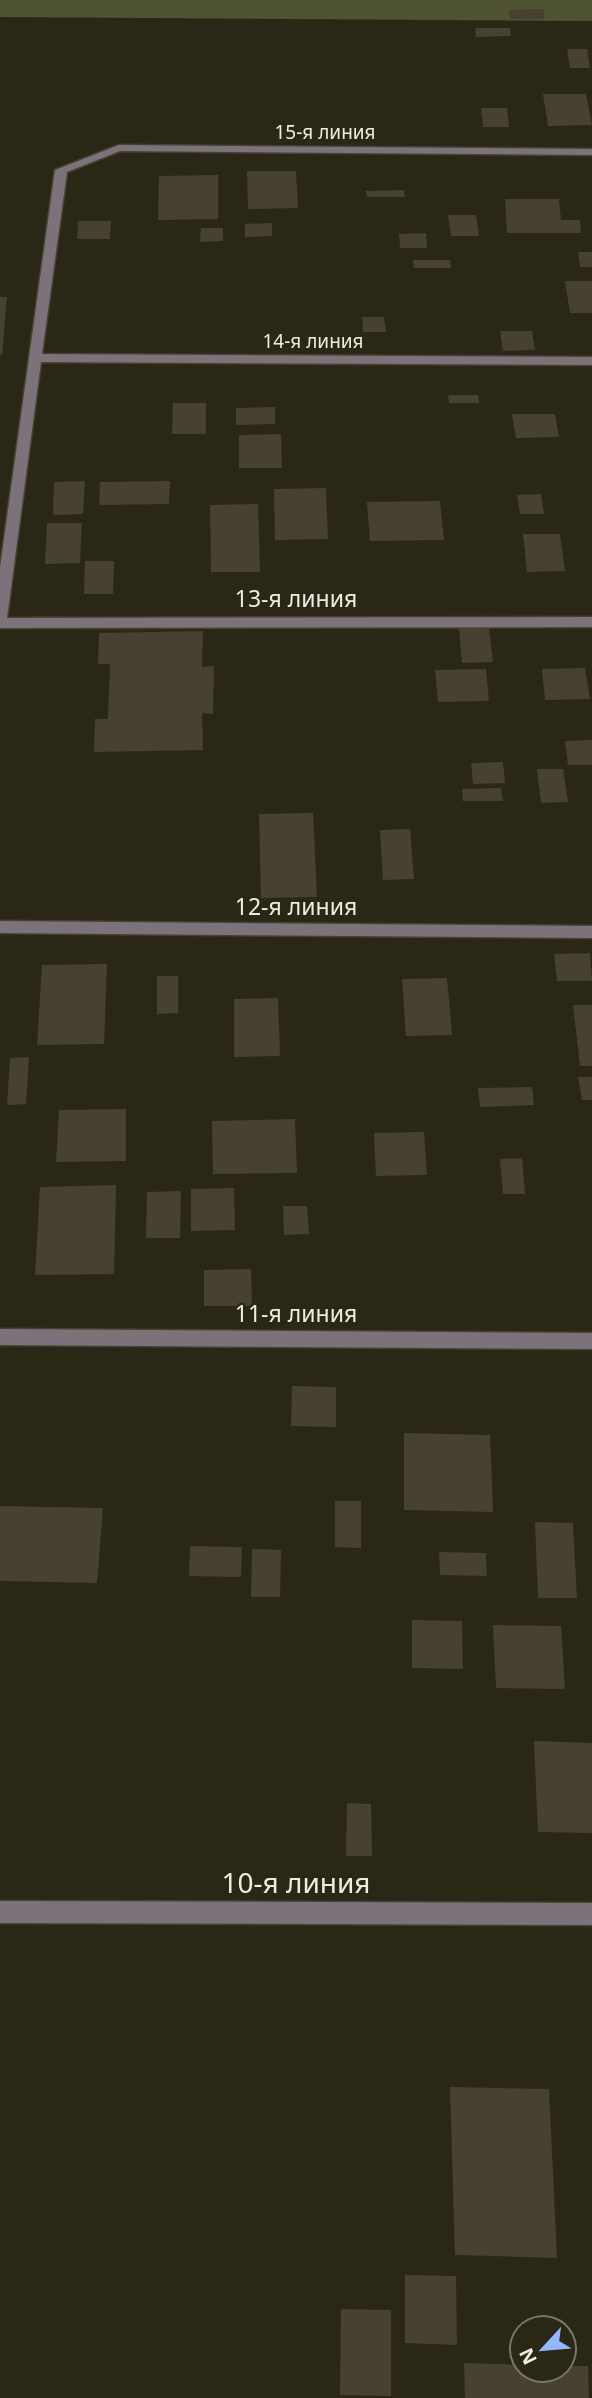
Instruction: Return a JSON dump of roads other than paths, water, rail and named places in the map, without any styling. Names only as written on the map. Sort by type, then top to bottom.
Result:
[{"type":"street","name":"15-я линия","points":[[34,358],[61,170],[119,148],[592,152]]},
{"type":"street","name":"14-я линия","points":[[34,358],[592,361]]},
{"type":"street","points":[[0,621],[34,358]]},
{"type":"street","name":"13-я линия","points":[[0,621],[592,622]]},
{"type":"street","name":"12-я линия","points":[[0,928],[592,932]]},
{"type":"street","name":"11-я линия","points":[[0,1337],[592,1341]]},
{"type":"street","name":"10-я линия","points":[[0,1912],[592,1914]]}]
